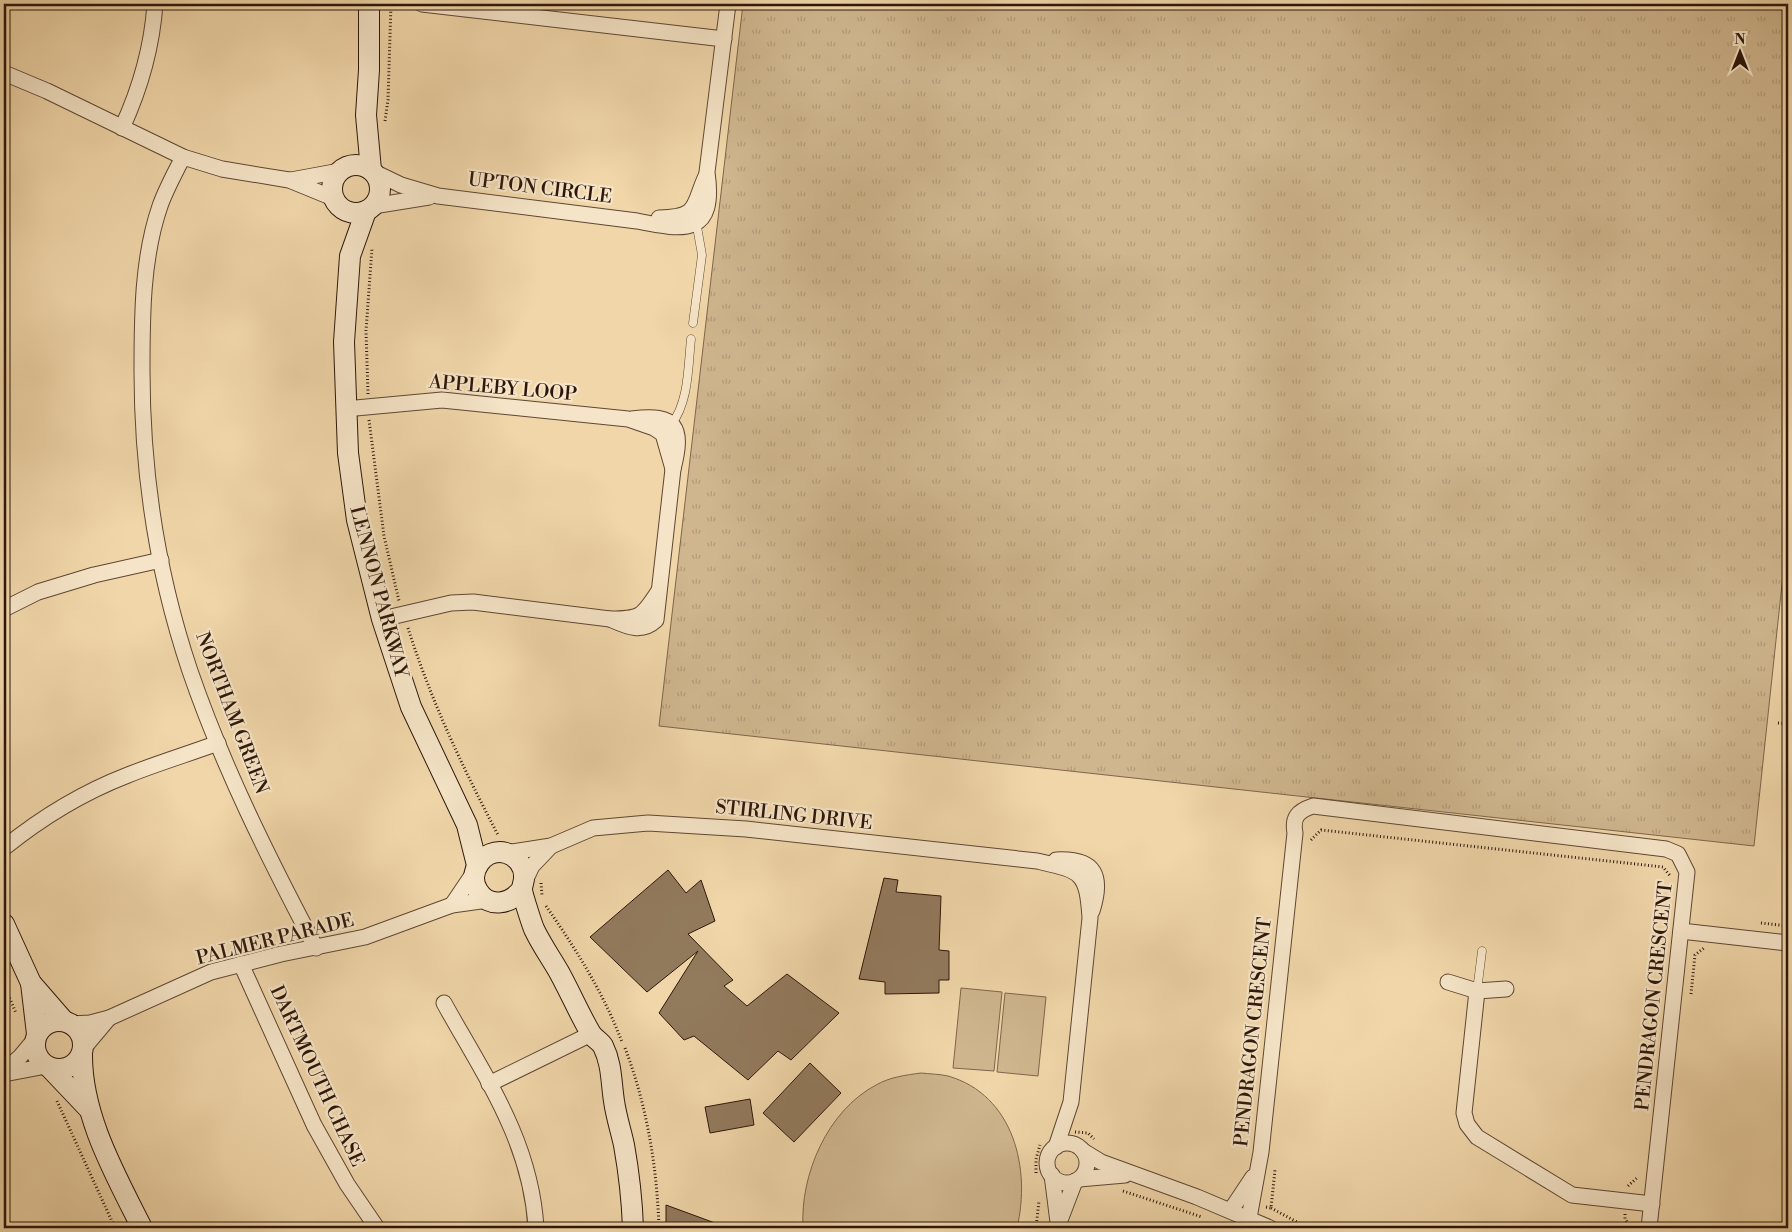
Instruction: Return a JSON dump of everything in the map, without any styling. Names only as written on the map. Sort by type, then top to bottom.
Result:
[{"type":"street","points":[[122,128],[139,86],[149,47],[155,4]]},
{"type":"street","points":[[4,74],[47,91],[183,157],[222,169],[289,180],[336,202],[351,213],[370,209],[380,193],[380,185],[372,171],[366,115],[369,4]]},
{"type":"street","points":[[422,4],[724,39]]},
{"type":"street","points":[[694,216],[707,172],[728,4]]},
{"type":"street","points":[[336,202],[332,183],[343,168],[366,115]]},
{"type":"street","name":"NORTHAM GREEN","points":[[183,157],[163,196],[155,222],[148,258],[144,311],[142,389],[145,440],[153,513],[161,560],[190,670],[218,743],[262,842],[316,948]]},
{"type":"street","points":[[289,180],[360,164],[372,171]]},
{"type":"street","name":"UPTON CIRCLE","points":[[372,171],[401,185],[438,196],[637,221],[694,216]]},
{"type":"street","name":"UPTON CIRCLE","points":[[370,209],[399,200],[438,196]]},
{"type":"street","name":"LENNON PARKWAY","points":[[336,202],[344,224],[350,256],[344,342],[348,453],[357,520],[382,619],[411,707],[467,824],[476,868],[475,885],[478,891],[492,902],[513,911],[534,929]]},
{"type":"street","name":"LENNON PARKWAY","points":[[350,256],[370,209]]},
{"type":"street","name":"APPLEBY LOOP","points":[[345,408],[442,400],[628,419],[657,416],[668,419],[668,429]]},
{"type":"street","points":[[382,619],[451,603],[473,602],[610,619],[646,620],[658,592],[678,442],[668,429]]},
{"type":"street","points":[[4,609],[38,592],[94,575],[161,560]]},
{"type":"street","points":[[4,848],[38,823],[83,796],[126,775],[218,743]]},
{"type":"street","name":"PENDRAGON CRESCENT","points":[[1249,1218],[1261,1152],[1295,833],[1302,823],[1310,817],[1328,809],[1666,849],[1678,854],[1686,872],[1649,1228]]},
{"type":"street","name":"STIRLING DRIVE","points":[[511,852],[551,846],[593,828],[648,823],[746,829],[1037,861],[1066,868],[1079,874],[1087,888],[1090,918],[1071,1102],[1074,1132],[1081,1148]]},
{"type":"street","name":"LENNON PARKWAY","points":[[467,824],[511,852],[519,862],[525,876],[523,886],[534,929],[578,1006],[591,1034],[602,1044],[613,1078],[614,1101],[630,1179],[632,1228]]},
{"type":"street","name":"STIRLING DRIVE","points":[[523,886],[532,866],[551,846]]},
{"type":"street","points":[[452,905],[476,868],[487,855],[511,852]]},
{"type":"street","points":[[492,902],[511,900],[523,886]]},
{"type":"street","name":"PALMER PARADE","points":[[68,1023],[90,1023],[109,1018],[210,972],[365,938],[452,905],[492,902]]},
{"type":"street","points":[[4,924],[31,983],[68,1023],[81,1034],[83,1051],[82,1079],[88,1108],[142,1228]]},
{"type":"street","points":[[1681,931],[1788,943]]},
{"type":"street","name":"DARTMOUTH CHASE","points":[[242,964],[314,1125],[347,1184],[376,1228]]},
{"type":"street","points":[[1448,982],[1476,991],[1492,992],[1506,989]]},
{"type":"street","points":[[31,983],[36,1054],[88,1108]]},
{"type":"street","points":[[1476,991],[1465,1100],[1465,1118],[1471,1130],[1477,1137],[1564,1192],[1583,1197],[1652,1204]]},
{"type":"street","points":[[444,1003],[490,1084],[524,1156],[532,1187],[536,1228]]},
{"type":"street","name":"PALMER PARADE","points":[[83,1051],[109,1018]]},
{"type":"street","points":[[4,1072],[20,1057],[48,1023],[68,1023]]},
{"type":"street","points":[[490,1084],[591,1034]]},
{"type":"street","points":[[4,1072],[48,1067],[66,1069],[73,1065],[83,1051]]},
{"type":"street","name":"STIRLING DRIVE","points":[[1056,1146],[1071,1102]]},
{"type":"street","points":[[1057,1225],[1052,1176],[1047,1164],[1048,1157],[1056,1146],[1067,1143],[1081,1148],[1101,1162],[1132,1175],[1231,1210],[1270,1228]]},
{"type":"street","points":[[1057,1225],[1077,1180],[1086,1169],[1086,1156],[1081,1148]]},
{"type":"street","name":"PENDRAGON CRESCENT","points":[[1231,1210],[1256,1174]]},
{"type":"street","points":[[1052,1176],[1063,1182],[1132,1175]]},
{"type":"lane","points":[[693,324],[702,254],[694,216]]},
{"type":"lane","points":[[668,429],[680,412],[691,338]]},
{"type":"lane","points":[[1476,991],[1482,951]]},
{"type":"path","points":[[384,129],[389,91],[391,4]]},
{"type":"path","points":[[373,239],[366,331],[368,406],[375,479],[384,536],[403,614],[428,688],[465,771],[499,836],[519,842],[511,852]]},
{"type":"path","points":[[1778,723],[1788,724]]},
{"type":"path","points":[[1310,848],[1311,839],[1321,830],[1341,832],[1663,867],[1671,877],[1670,886]]},
{"type":"path","points":[[532,866],[543,887],[542,901],[564,932],[592,978],[626,1052],[636,1082],[651,1142],[657,1182],[659,1228]]},
{"type":"path","points":[[1753,922],[1788,926]]},
{"type":"path","points":[[1690,1004],[1695,955],[1704,949],[1706,934]]},
{"type":"path","points":[[4,986],[17,1016]]},
{"type":"path","points":[[56,1100],[114,1228]]},
{"type":"path","points":[[1270,1208],[1276,1160]]},
{"type":"path","points":[[1632,1228],[1625,1219],[1627,1186],[1637,1179],[1638,1169]]},
{"type":"path","points":[[1118,1189],[1206,1219]]},
{"type":"path","points":[[1036,1228],[1039,1200]]},
{"type":"path","points":[[1251,1201],[1270,1208],[1308,1228]]},
{"type":"green space","points":[[743,4],[1788,4],[1788,528],[1754,846],[659,726]]},
{"type":"green space","points":[[961,988],[1002,992],[994,1071],[953,1068]]},
{"type":"green space","points":[[1005,993],[1046,997],[1038,1076],[997,1072]]},
{"type":"green space","points":[[921,1073],[948,1076],[970,1086],[989,1099],[1003,1117],[1019,1159],[1021,1205],[1017,1228],[803,1228],[806,1187],[820,1146],[831,1128],[859,1096],[876,1085],[892,1078]]},
{"type":"building","points":[[668,870],[686,893],[701,880],[715,921],[688,934],[733,980],[724,986],[747,1006],[787,974],[839,1013],[791,1060],[778,1051],[748,1080],[694,1036],[684,1040],[659,1013],[698,951],[647,992],[590,937]]},
{"type":"building","points":[[884,878],[898,880],[896,892],[941,896],[939,950],[949,951],[949,980],[939,980],[939,993],[885,994],[885,982],[859,979]]},
{"type":"building","points":[[810,1063],[841,1093],[794,1142],[763,1113]]},
{"type":"building","points":[[750,1099],[754,1125],[710,1133],[705,1107]]},
{"type":"building","points":[[666,1205],[726,1227],[726,1228],[666,1228]]}]
